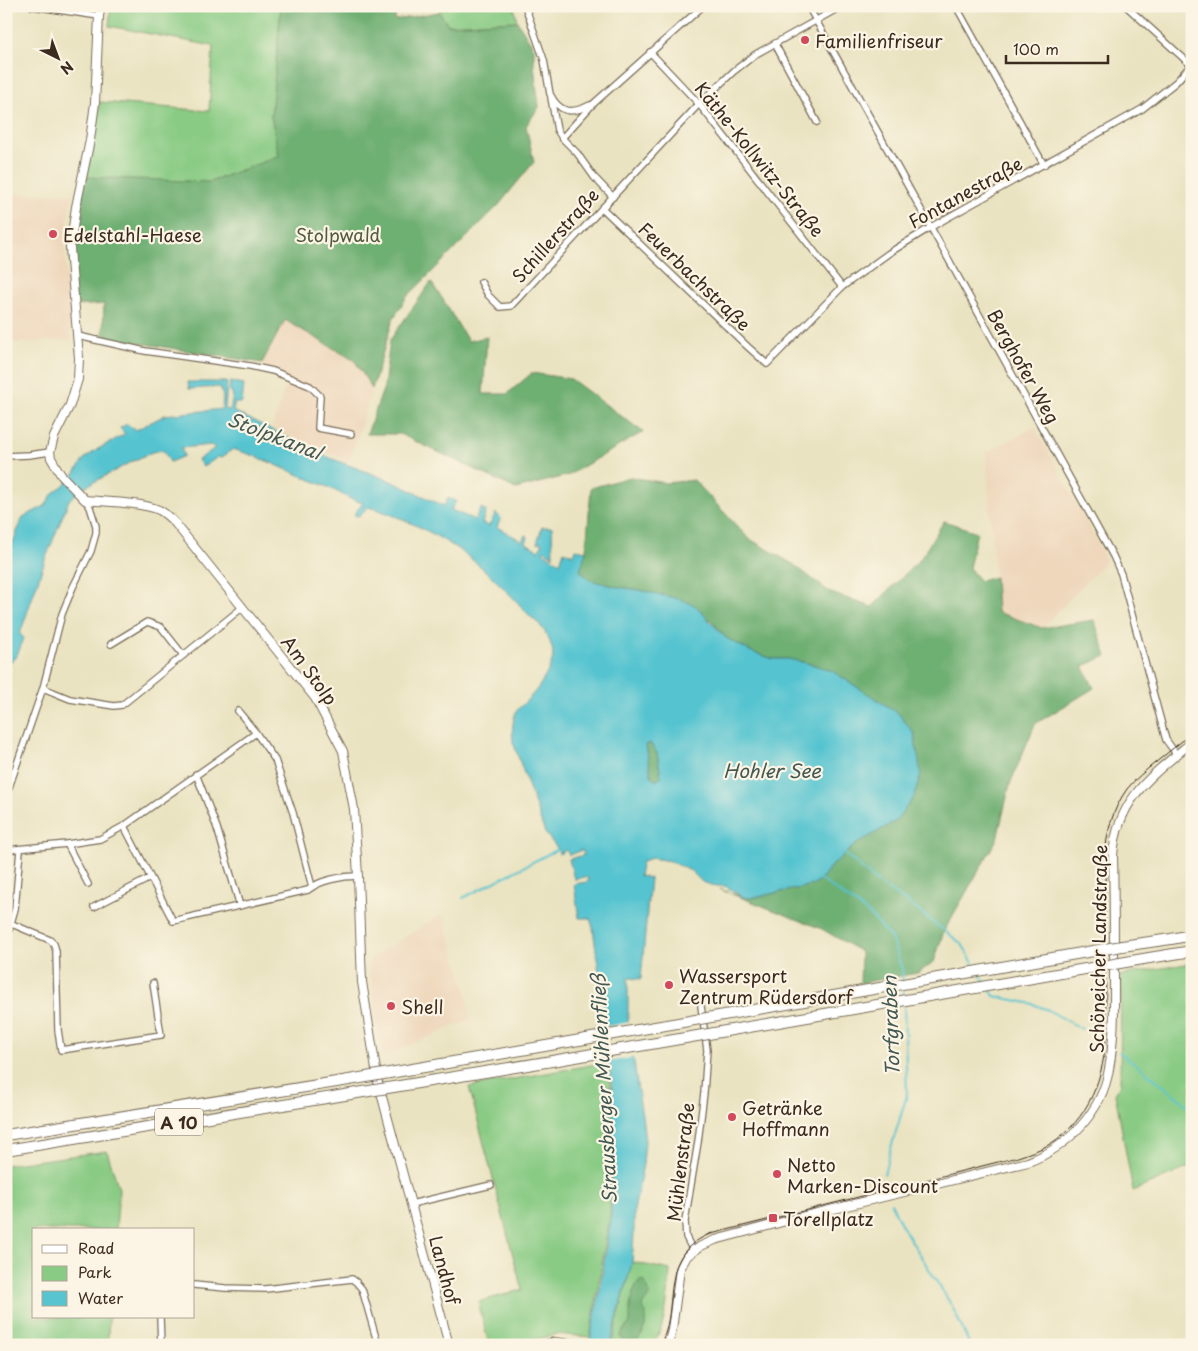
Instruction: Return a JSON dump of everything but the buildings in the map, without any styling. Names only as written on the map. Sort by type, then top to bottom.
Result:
[{"type":"highway","name":"A 10","points":[[6,1135],[349,1080],[1192,935]]},
{"type":"highway","name":"A 10","points":[[6,1150],[597,1053],[1192,951]]},
{"type":"main road","points":[[83,498],[61,475],[51,458],[50,452],[54,437],[70,405],[78,379],[78,336],[72,288],[70,248],[95,103],[101,6]]},
{"type":"main road","name":"Am Stolp","points":[[83,498],[138,505],[158,510],[168,515],[315,698],[342,751],[354,809],[362,982],[378,1082]]},
{"type":"main road","name":"Schöneicher Landstraße","points":[[693,1251],[714,1240],[1028,1162],[1046,1155],[1077,1131],[1089,1116],[1101,1093],[1108,1075],[1112,1052],[1114,1023],[1113,856],[1116,834],[1123,814],[1136,792],[1192,742]]},
{"type":"main road","name":"Landhof","points":[[378,1082],[449,1345]]},
{"type":"main road","points":[[668,1345],[672,1330],[680,1269],[693,1251]]},
{"type":"main road","points":[[543,1345],[554,1342],[577,1344]]},
{"type":"street","points":[[32,6],[99,16]]},
{"type":"street","points":[[525,7],[544,60],[558,130],[562,138],[592,105],[703,6]]},
{"type":"street","name":"Berghofer Weg","points":[[808,6],[1122,574],[1166,740],[1177,755]]},
{"type":"street","points":[[613,197],[700,104],[734,71],[756,54],[842,6]]},
{"type":"street","points":[[956,6],[1044,165]]},
{"type":"street","points":[[1126,6],[1191,65]]},
{"type":"street","points":[[774,44],[817,122]]},
{"type":"street","name":"Käthe-Kollwitz-Straße","points":[[650,52],[700,104],[842,287]]},
{"type":"street","name":"Fontanestraße","points":[[768,364],[842,287],[889,253],[931,227],[1142,109],[1176,82],[1191,65]]},
{"type":"street","points":[[550,94],[560,108],[567,111],[578,110],[592,105]]},
{"type":"street","name":"Schillerstraße","points":[[481,282],[488,295],[500,307],[511,306],[613,197],[594,177],[577,153],[562,138]]},
{"type":"street","name":"Feuerbachstraße","points":[[602,208],[768,364]]},
{"type":"street","points":[[78,336],[146,350],[274,371],[310,386],[320,396],[318,428],[351,434]]},
{"type":"street","points":[[6,456],[50,452]]},
{"type":"street","points":[[6,796],[42,688],[62,614],[91,551],[96,533],[96,526],[90,507],[83,498]]},
{"type":"street","points":[[42,688],[70,699],[114,706],[122,705],[243,607]]},
{"type":"street","points":[[111,644],[147,622],[161,627],[183,656]]},
{"type":"street","points":[[238,711],[275,760],[293,813],[312,887]]},
{"type":"street","points":[[6,850],[20,850],[100,839],[124,826],[256,733]]},
{"type":"street","points":[[6,770],[14,772]]},
{"type":"street","points":[[196,774],[217,828],[240,906]]},
{"type":"street","points":[[124,826],[173,922],[308,890],[312,887],[349,876],[358,876]]},
{"type":"street","points":[[67,844],[88,884]]},
{"type":"street","points":[[6,940],[12,924],[16,902],[20,850]]},
{"type":"street","points":[[94,907],[150,878]]},
{"type":"street","points":[[12,924],[50,940],[54,944],[56,951],[58,1030],[61,1050],[160,1035],[153,983]]},
{"type":"street","name":"Mühlenstraße","points":[[693,1251],[686,1236],[685,1221],[704,1094],[707,1050],[701,1006]]},
{"type":"street","points":[[411,1204],[491,1185]]},
{"type":"street","points":[[195,1285],[248,1289],[352,1279],[362,1289],[378,1345]]},
{"type":"street","points":[[160,1318],[161,1345]]},
{"type":"shaded area","points":[[6,194],[72,194],[64,244],[71,340],[6,343]]},
{"type":"shaded area","points":[[285,320],[355,361],[372,389],[348,462],[272,428],[287,382],[262,363]]},
{"type":"shaded area","points":[[1035,427],[1107,560],[1042,628],[997,612],[986,453]]},
{"type":"shaded area","points":[[441,915],[444,919],[466,990],[470,1020],[383,1056],[370,978],[369,959]]},
{"type":"green space","points":[[111,6],[281,6],[271,116],[279,156],[210,182],[87,178],[100,102],[209,111],[213,46],[109,26]]},
{"type":"green space","name":"Stolpwald","points":[[281,6],[396,6],[395,20],[439,12],[448,25],[517,21],[534,48],[539,107],[526,126],[534,162],[498,206],[406,298],[393,319],[372,389],[355,361],[285,320],[262,363],[103,337],[104,304],[74,306],[70,248],[85,177],[210,182],[279,156],[271,116]]},
{"type":"green space","points":[[442,6],[514,6],[517,21],[448,25],[439,12]]},
{"type":"green space","points":[[431,282],[468,341],[487,337],[483,394],[507,394],[532,373],[571,379],[643,432],[569,475],[516,489],[400,434],[367,434],[384,387],[390,340]]},
{"type":"green space","points":[[630,477],[666,483],[694,480],[748,538],[793,564],[831,593],[872,607],[921,558],[944,521],[977,532],[969,568],[980,581],[995,577],[997,612],[1042,628],[1094,620],[1107,656],[1083,666],[1094,688],[1035,724],[1010,784],[997,839],[944,931],[934,962],[918,973],[860,983],[861,952],[822,929],[719,889],[751,898],[814,884],[855,845],[896,821],[917,753],[914,733],[897,713],[832,671],[788,659],[773,659],[752,652],[726,638],[712,621],[680,599],[590,580],[580,571],[586,551],[591,488]]},
{"type":"green space","points":[[650,743],[657,753],[661,776],[659,780],[654,780],[651,776],[646,745]]},
{"type":"green space","points":[[1192,963],[1192,1166],[1133,1191],[1115,1093],[1120,1085],[1121,975]]},
{"type":"green space","points":[[607,1062],[612,1103],[610,1215],[590,1337],[557,1334],[513,1345],[489,1345],[478,1302],[522,1290],[469,1087]]},
{"type":"green space","points":[[107,1151],[119,1189],[116,1228],[32,1228],[32,1318],[109,1318],[108,1337],[104,1345],[6,1345],[6,1165]]},
{"type":"green space","points":[[632,1262],[670,1270],[666,1310],[660,1331],[656,1339],[651,1343],[643,1345],[612,1343]]},
{"type":"green space","points":[[641,1280],[645,1282],[650,1296],[642,1305],[646,1313],[645,1326],[640,1338],[630,1343],[623,1340],[620,1336],[630,1322],[630,1306],[635,1287]]},
{"type":"water","name":"Hohler See","points":[[188,382],[227,382],[225,409],[230,410],[233,396],[229,390],[230,382],[244,384],[242,403],[235,403],[233,411],[330,458],[391,481],[444,506],[448,498],[456,501],[451,510],[475,520],[481,508],[486,511],[482,523],[489,526],[496,513],[501,518],[497,527],[522,541],[525,535],[528,537],[526,543],[538,550],[542,545],[541,542],[537,543],[542,527],[552,527],[553,556],[544,550],[543,552],[560,563],[564,551],[574,555],[576,549],[586,551],[580,571],[590,580],[680,599],[696,606],[726,638],[752,652],[773,659],[788,659],[832,671],[898,713],[914,733],[921,774],[914,797],[896,821],[855,845],[814,884],[751,898],[743,897],[725,886],[702,882],[691,871],[670,861],[651,858],[642,861],[639,876],[650,878],[641,979],[628,978],[628,1020],[645,1141],[643,1164],[634,1211],[632,1263],[610,1345],[589,1345],[611,1216],[613,1103],[606,1024],[593,928],[590,918],[579,918],[574,884],[587,882],[589,879],[586,877],[574,879],[569,859],[584,855],[582,850],[569,855],[566,850],[559,854],[558,849],[545,833],[513,742],[516,712],[538,687],[548,671],[552,660],[553,651],[550,643],[538,623],[478,564],[460,550],[435,535],[407,521],[368,507],[360,515],[356,516],[354,514],[363,503],[255,456],[233,449],[221,458],[218,457],[203,467],[198,460],[215,448],[211,445],[181,448],[184,456],[170,462],[163,450],[152,452],[81,489],[69,500],[45,560],[20,634],[24,638],[16,658],[6,667],[6,552],[9,552],[23,517],[45,506],[53,493],[75,473],[84,459],[125,434],[120,428],[127,424],[136,430],[165,415],[222,409],[223,397],[220,387],[189,389]],"holes":[[[650,743],[657,753],[661,776],[658,780],[654,780],[651,776],[646,745]]]},
{"type":"pier","points":[[631,1022],[636,1057],[607,1062],[603,1027]]},
{"type":"waterway","points":[[463,898],[558,849]]},
{"type":"waterway","points":[[845,854],[882,886],[907,902],[962,944],[976,968]]},
{"type":"waterway","name":"Torfgraben","points":[[820,879],[868,913],[891,938],[902,969],[903,980]]},
{"type":"waterway","points":[[980,975],[986,983]]},
{"type":"waterway","name":"Torfgraben","points":[[903,987],[904,997]]},
{"type":"waterway","points":[[990,989],[994,996],[1033,1004],[1082,1029]]},
{"type":"waterway","name":"Torfgraben","points":[[884,1174],[907,1095],[904,1005]]},
{"type":"waterway","points":[[1119,1052],[1192,1109]]},
{"type":"waterway","name":"Torfgraben","points":[[891,1203],[902,1226],[952,1306],[970,1345]]},
{"type":"tram line","points":[[707,1235],[1018,1157],[1050,1144],[1075,1123],[1085,1110],[1092,1096],[1098,1080],[1105,1048],[1105,859],[1111,822],[1117,805],[1130,785],[1192,733]]},
{"type":"tram line","points":[[659,1345],[667,1327],[674,1277],[681,1256],[698,1240],[712,1233]]},
{"type":"place","name":"Familienfriseur","points":[[805,40]]},
{"type":"place","name":"Edelstahl-Haese","points":[[53,234]]},
{"type":"place","name":"Wassersport Zentrum Rüdersdorf","points":[[669,985]]},
{"type":"place","name":"Shell","points":[[391,1006]]},
{"type":"place","name":"Getränke Hoffmann","points":[[732,1117]]},
{"type":"place","name":"Netto Marken-Discount","points":[[777,1174]]},
{"type":"place","name":"Torellplatz","points":[[773,1218]]},
{"type":"water label","name":"Stolpkanal","points":[[275,435]]},
{"type":"water label","name":"Strausberger Mühlenfließ","points":[[603,1089]]}]
